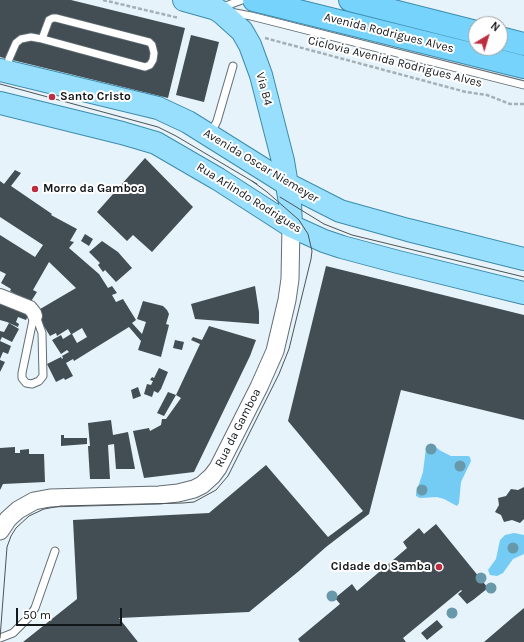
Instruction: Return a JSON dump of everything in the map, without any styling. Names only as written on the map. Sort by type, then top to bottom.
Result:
[{"type":"highway","name":"Avenida Rodrigues Alves","points":[[254,0],[524,67]]},
{"type":"highway","name":"Avenida Rodrigues Alves","points":[[350,0],[468,30]]},
{"type":"highway","points":[[508,40],[524,44]]},
{"type":"main road","points":[[182,9],[216,9]]},
{"type":"main road","name":"Via B4","points":[[216,9],[244,33],[261,75],[283,161],[290,203],[291,226]]},
{"type":"main road","name":"Avenida Oscar Niemeyer","points":[[3,71],[158,108],[210,135],[287,184],[340,211],[524,259]]},
{"type":"main road","name":"Rua Arlindo Rodrigues","points":[[0,103],[122,132],[156,143],[218,179],[291,226],[324,241],[524,294]]},
{"type":"main road","points":[[287,184],[301,210],[324,241]]},
{"type":"street","name":"Rua da Gamboa","points":[[0,531],[8,519],[18,510],[34,501],[50,498],[178,493],[194,489],[202,485],[212,476],[218,468],[259,387],[275,351],[287,300],[290,279],[291,226]]},
{"type":"street","points":[[0,296],[30,308],[35,316]]},
{"type":"lane","points":[[216,9],[242,0]]},
{"type":"lane","points":[[216,9],[251,16],[524,86]]},
{"type":"lane","points":[[3,71],[16,43],[21,39],[30,37],[145,67],[150,65],[153,60],[154,53],[152,45],[149,42],[56,18],[49,20],[42,39]]},
{"type":"lane","points":[[210,135],[217,121],[233,66]]},
{"type":"lane","points":[[35,316],[42,333],[43,376],[39,381],[32,384],[26,383],[22,378],[22,373],[35,316]]},
{"type":"lane","points":[[0,638],[13,633],[30,616],[35,608],[55,551]]},
{"type":"path","points":[[104,0],[182,9]]},
{"type":"path","name":"Ciclovia Avenida Rodrigues Alves","points":[[261,37],[466,92],[487,95],[510,104],[524,104]]},
{"type":"shaded area","points":[[433,445],[451,456],[470,457],[471,461],[461,482],[459,503],[457,506],[437,497],[420,498],[416,496],[423,472],[426,448]]},
{"type":"shaded area","points":[[514,533],[524,535],[524,554],[513,559],[503,573],[497,576],[490,575],[488,570],[496,559],[500,540],[505,535]]},
{"type":"building","points":[[0,0],[71,0],[185,28],[168,98],[0,57]]},
{"type":"building","points":[[191,35],[219,42],[204,102],[176,95]]},
{"type":"building","points":[[145,158],[193,207],[152,252],[133,235],[127,241],[97,212]]},
{"type":"building","points":[[15,170],[21,173],[11,186],[52,214],[51,215],[77,229],[70,241],[74,242],[69,248],[99,274],[108,288],[112,286],[117,293],[112,295],[116,302],[123,299],[136,320],[132,323],[142,334],[146,322],[137,319],[143,301],[163,306],[167,310],[169,314],[166,324],[169,325],[161,357],[138,350],[141,341],[129,327],[74,361],[73,359],[66,363],[73,376],[56,382],[47,364],[61,357],[62,359],[62,356],[69,352],[67,350],[61,354],[52,340],[61,335],[63,339],[71,334],[68,329],[57,336],[56,333],[50,336],[35,312],[76,288],[49,262],[33,290],[37,292],[28,306],[16,300],[19,296],[10,291],[11,289],[1,283],[6,274],[0,271],[0,235],[35,257],[43,245],[0,217],[0,181],[4,184]],"holes":[[[82,328],[87,337],[77,343],[72,334]]]},
{"type":"building","points":[[85,234],[93,239],[89,246],[81,241]]},
{"type":"building","points":[[102,241],[118,252],[132,268],[116,282],[105,270],[103,272],[98,265],[100,263],[89,252]]},
{"type":"building","points":[[326,266],[524,315],[524,420],[401,390],[369,514],[326,547],[249,612],[119,618],[138,642],[23,642],[77,599],[73,520],[209,513],[266,465],[328,537],[363,511],[288,421]]},
{"type":"building","points":[[255,286],[259,312],[259,324],[195,319],[191,304]]},
{"type":"building","points":[[0,297],[31,309],[26,320],[18,317],[16,322],[19,324],[18,327],[0,320]]},
{"type":"building","points":[[9,323],[19,329],[12,342],[2,337],[0,341],[0,331],[4,332]]},
{"type":"building","points":[[209,326],[256,340],[250,356],[194,472],[144,478],[133,431],[149,428],[150,431],[161,425],[162,419],[166,419],[181,398],[176,395],[200,344],[191,340],[193,337],[202,340]]},
{"type":"building","points":[[175,340],[184,342],[182,350],[173,348]]},
{"type":"building","points":[[0,341],[11,346],[8,354],[3,352],[0,359]]},
{"type":"building","points":[[0,360],[5,362],[0,372]]},
{"type":"building","points":[[159,368],[168,372],[161,389],[158,393],[154,391],[152,397],[144,394],[147,384],[151,385],[153,381],[150,380],[152,377],[154,378]]},
{"type":"building","points":[[138,387],[141,396],[133,399],[131,390]]},
{"type":"building","points":[[168,392],[176,395],[164,416],[157,413]]},
{"type":"building","points":[[111,420],[113,435],[128,432],[135,469],[116,469],[114,444],[108,445],[110,479],[90,479],[88,423]]},
{"type":"building","points":[[61,435],[64,435],[64,438],[87,438],[87,444],[61,446]]},
{"type":"building","points":[[15,447],[15,453],[20,453],[20,450],[29,449],[29,454],[44,454],[45,482],[3,484],[0,490],[0,448]]},
{"type":"building","points":[[524,487],[524,519],[520,523],[512,520],[504,522],[501,515],[495,512],[499,505],[498,498],[506,496],[511,489],[518,490]]},
{"type":"building","points":[[436,524],[488,588],[467,604],[458,594],[462,591],[461,590],[403,638],[406,642],[300,642],[298,639],[340,604],[335,598],[352,584],[357,591],[407,548],[403,542],[419,528],[424,534]]},
{"type":"building","points":[[524,608],[524,642],[484,642],[512,618]]},
{"type":"building","points":[[437,620],[443,627],[427,640],[421,633]]},
{"type":"tram line","points":[[0,84],[158,127],[257,184]]},
{"type":"tram line","points":[[0,638],[7,547],[16,528],[29,516],[44,509],[61,506],[194,502],[216,490],[228,476],[279,374],[289,349],[312,251],[308,234],[299,220],[252,181]]},
{"type":"tram line","points":[[280,197],[324,224],[352,235],[524,277]]},
{"type":"place","name":"Santo Cristo","points":[[52,97]]},
{"type":"place","name":"Morro da Gamboa","points":[[35,189]]},
{"type":"place","name":"Cidade do Samba","points":[[439,567]]}]
